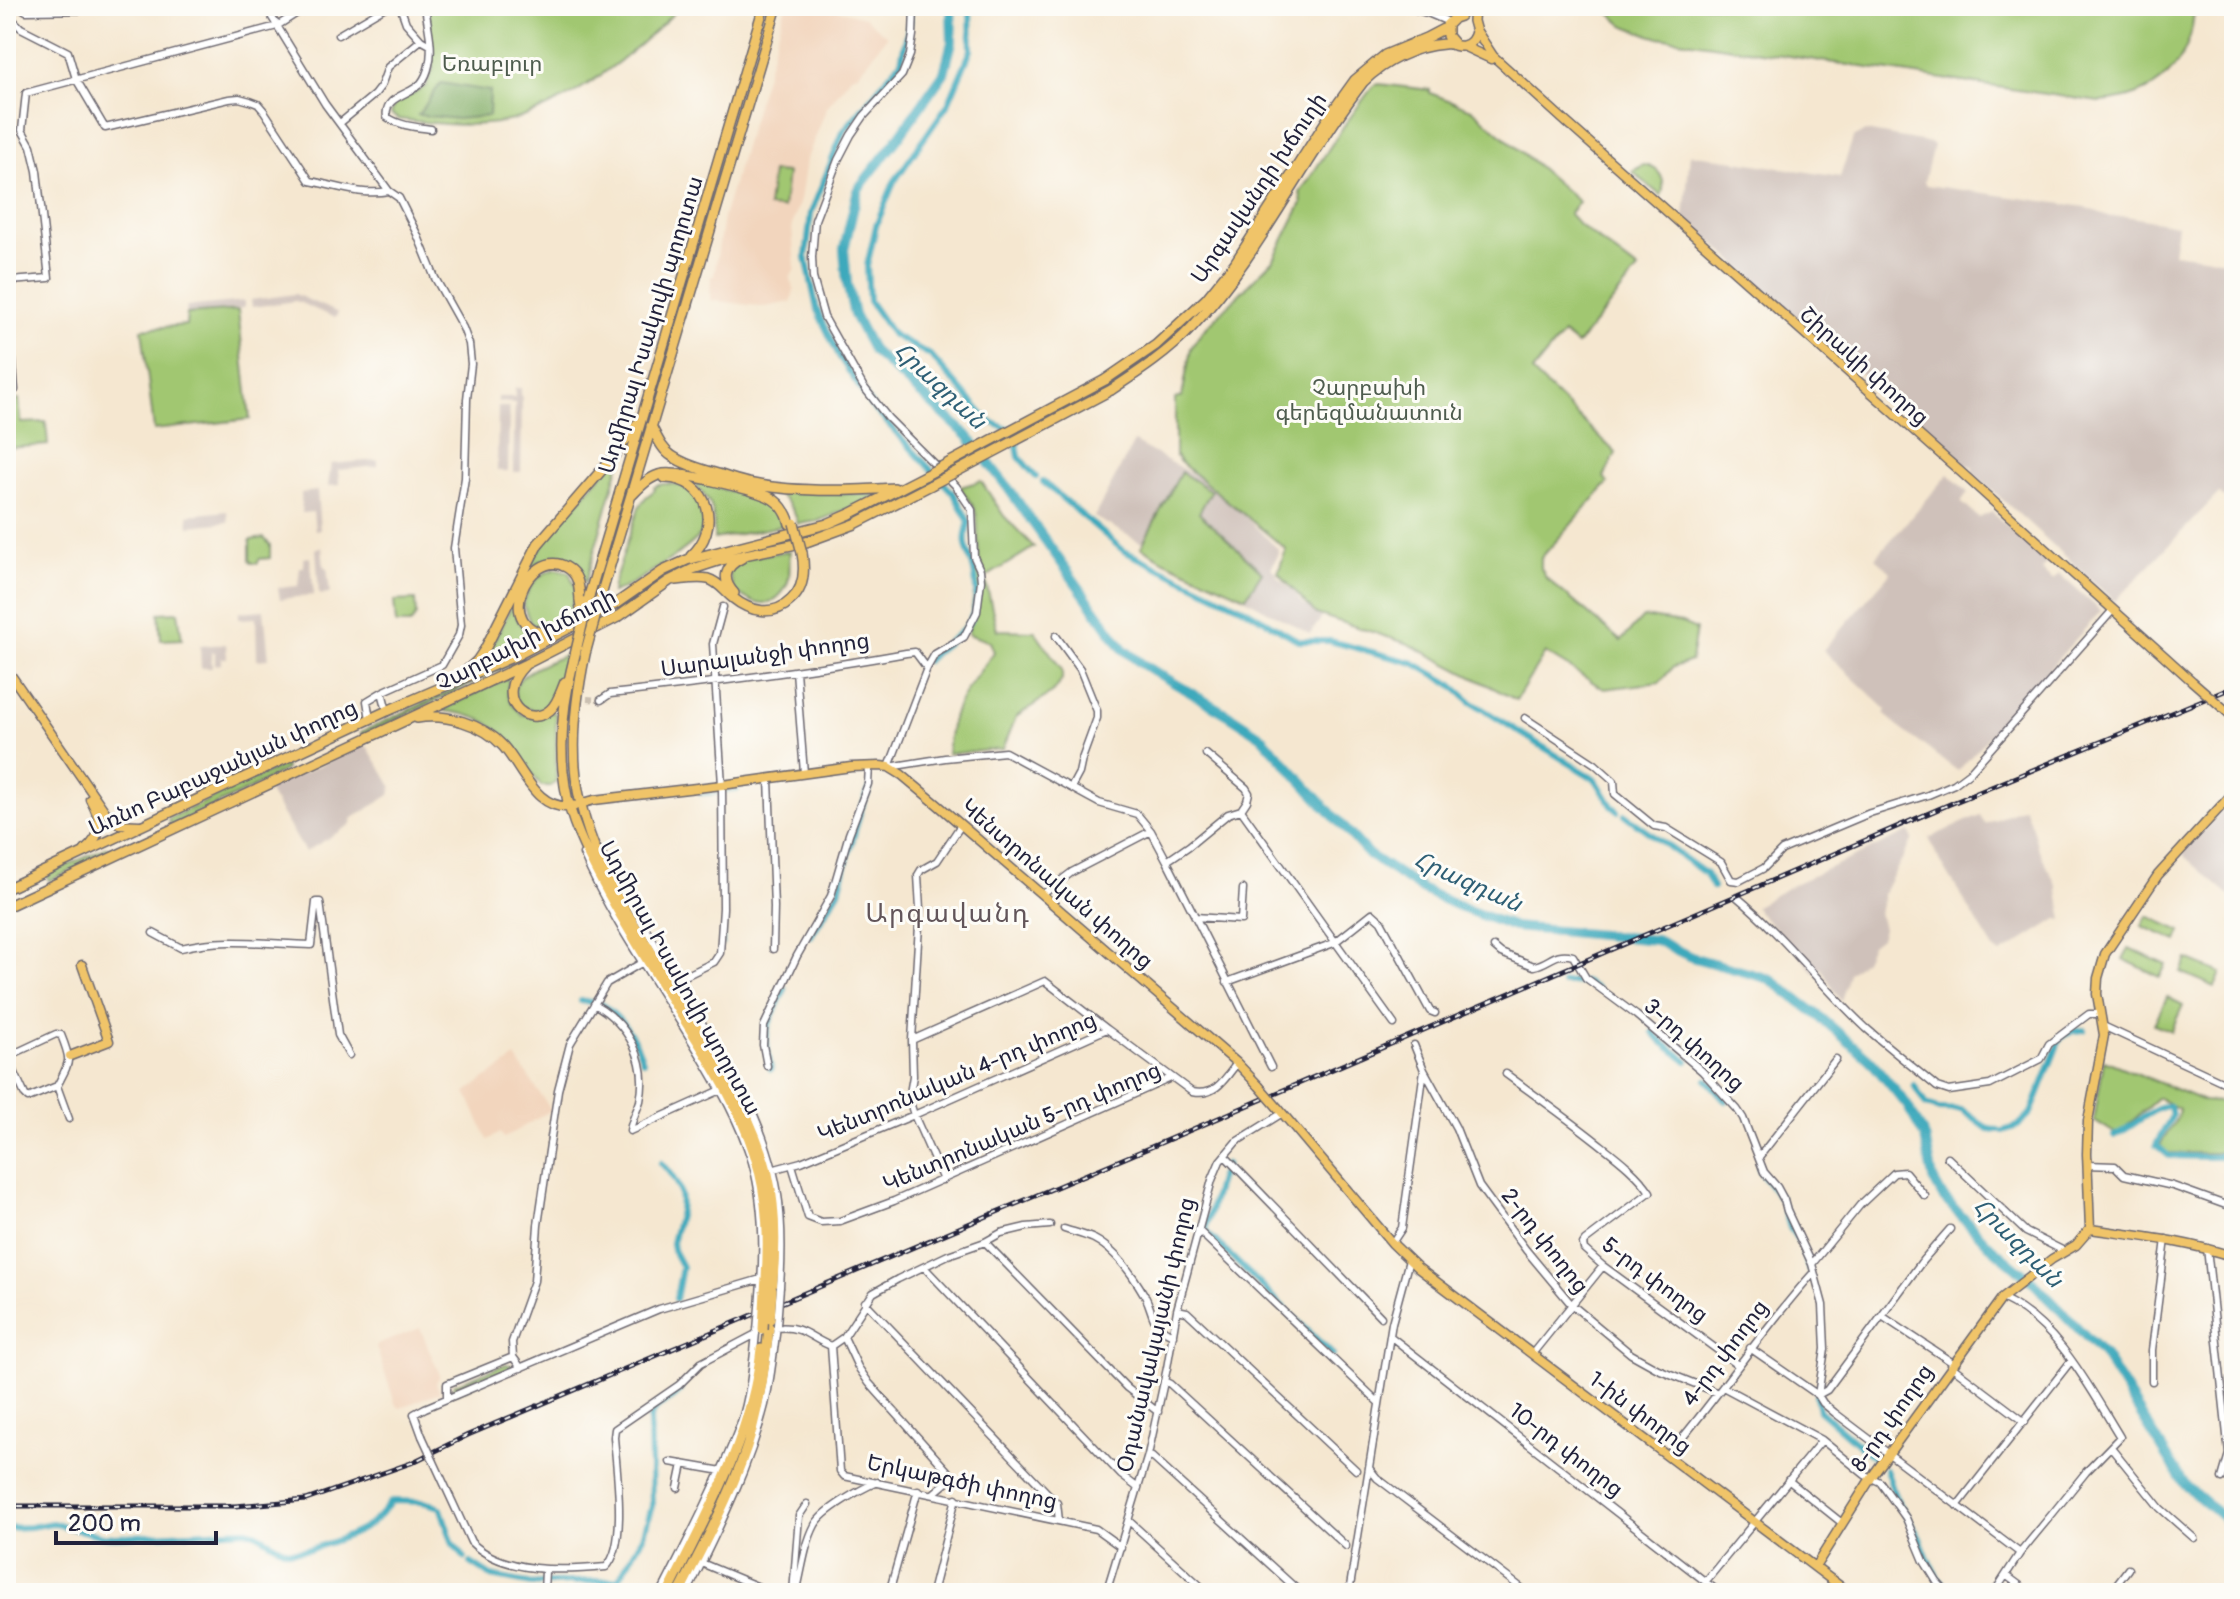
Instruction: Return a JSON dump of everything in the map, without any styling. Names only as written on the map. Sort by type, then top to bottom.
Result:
[{"type":"highway","name":"Ադմիրալ Իսակովի պողոտա","points":[[668,1593],[728,1493],[751,1432],[765,1366],[775,1227],[769,1177],[743,1098],[616,895],[601,865],[564,783],[563,742],[568,687],[582,625],[584,598],[764,6]]},
{"type":"highway","name":"Ադմիրալ Իսակովի պողոտա","points":[[769,1291],[766,1203],[747,1132],[734,1104],[612,902],[575,823],[574,749],[585,654],[777,6]]},
{"type":"highway","points":[[1474,6],[1474,26],[1474,39],[1458,44],[1447,36],[1448,25],[1462,11],[1474,26]]},
{"type":"highway","name":"Արգավանդի խճուղի","points":[[1108,385],[1206,299],[1235,263],[1355,80],[1385,55],[1448,25]]},
{"type":"highway","name":"Արգավանդի խճուղի","points":[[1108,385],[1171,347],[1217,299],[1350,99],[1369,76],[1406,54],[1439,44],[1458,44]]},
{"type":"highway","name":"Չարբախի խճուղի","points":[[456,681],[557,635],[614,605],[663,571],[687,560],[827,524],[1108,385]]},
{"type":"highway","name":"Չարբախի խճուղի","points":[[402,721],[618,617],[669,581],[707,564],[806,542],[855,524],[931,485],[1108,385]]},
{"type":"highway","points":[[456,681],[485,649],[541,539],[613,457],[641,418]]},
{"type":"highway","points":[[651,426],[664,450],[672,457],[706,471],[756,485],[785,504],[804,571],[800,588],[791,601],[773,611],[747,607],[710,579],[669,581]]},
{"type":"highway","points":[[631,498],[653,476],[680,473],[767,496],[783,508],[792,523]]},
{"type":"highway","points":[[631,498],[665,478],[677,480],[696,490],[708,507],[708,521],[699,549],[687,560]]},
{"type":"highway","points":[[756,485],[839,490],[902,488]]},
{"type":"highway","points":[[756,552],[734,562],[726,579],[732,591],[753,604],[766,607],[785,601],[795,588],[800,568],[799,553]]},
{"type":"highway","points":[[557,635],[532,631],[524,624],[519,613],[519,601],[529,579],[546,564],[559,564],[577,577],[584,598]]},
{"type":"highway","points":[[519,654],[525,664],[512,683],[510,696],[521,712],[535,716],[553,707],[574,661]]},
{"type":"highway","name":"Առնո Բաբաջանյան փողոց","points":[[6,889],[456,681]]},
{"type":"highway","points":[[402,721],[428,716],[483,730],[501,744],[536,793],[554,804],[574,806]]},
{"type":"highway","name":"Առնո Բաբաջանյան փողոց","points":[[6,907],[402,721]]},
{"type":"highway","points":[[268,783],[291,768],[287,759]]},
{"type":"highway","name":"Ադմիրալ Իսակովի պողոտա","points":[[679,1593],[723,1471],[744,1430],[766,1329]]},
{"type":"main road","name":"Շիրակի փողոց","points":[[1474,26],[1493,56],[2232,718]]},
{"type":"main road","name":"Շիրակի փողոց","points":[[1458,44],[1491,58],[2112,610]]},
{"type":"main road","points":[[6,668],[106,813],[119,824],[144,825]]},
{"type":"main road","points":[[6,675],[99,816],[96,838],[78,855]]},
{"type":"main road","points":[[574,806],[594,800],[804,773],[869,766],[889,767]]},
{"type":"main road","name":"Կենտրոնական փողոց","points":[[889,767],[961,825],[1237,1063],[1409,1260]]},
{"type":"main road","points":[[2064,1251],[2076,1245],[2090,1229],[2088,1121],[2104,1035],[2097,994],[2105,954],[2158,875],[2234,792]]},
{"type":"main road","points":[[70,1056],[109,1041],[82,965]]},
{"type":"main road","points":[[2090,1229],[2166,1239],[2234,1257]]},
{"type":"main road","name":"8-րդ փողոց","points":[[1815,1567],[1888,1453],[2004,1297],[2064,1251]]},
{"type":"main road","name":"1-ին փողոց","points":[[1409,1260],[1815,1567],[1836,1589],[1849,1593]]},
{"type":"street","points":[[7,6],[11,18],[21,28],[68,52],[76,79],[105,128],[239,98],[258,104],[264,111],[310,181],[362,193],[389,191]]},
{"type":"street","points":[[18,6],[26,11],[157,9],[169,6]]},
{"type":"street","points":[[265,6],[325,104],[389,191],[399,198],[469,344],[471,364],[465,478],[454,548],[461,625],[459,635],[442,665],[367,701],[370,719]]},
{"type":"street","points":[[6,390],[15,390],[7,285],[10,281],[49,278],[37,171],[31,146],[22,130],[26,93],[277,26],[308,6]]},
{"type":"street","points":[[338,35],[387,6]]},
{"type":"street","points":[[400,6],[406,23],[430,45]]},
{"type":"street","points":[[425,6],[430,64],[421,84],[389,104],[386,111],[387,117],[393,121],[431,129]]},
{"type":"street","points":[[889,767],[927,668],[935,654],[964,637],[977,612],[981,581],[974,557],[972,510],[956,486],[902,434],[863,386],[824,317],[812,267],[815,220],[838,160],[864,116],[902,75],[910,55],[914,6]]},
{"type":"street","points":[[1403,6],[1430,14],[1448,25]]},
{"type":"street","points":[[340,123],[374,95],[388,67],[421,40]]},
{"type":"street","points":[[675,981],[714,962],[720,953],[723,908],[722,785],[713,644],[723,607]]},
{"type":"street","points":[[1525,718],[1595,764],[1614,781],[1615,794],[1654,826],[1666,828],[1721,862],[1731,880],[1739,881],[1764,868],[1782,850],[1870,813],[1954,784],[1978,764],[2112,610]]},
{"type":"street","points":[[1056,636],[1080,669],[1097,711],[1079,773],[1072,786]]},
{"type":"street","name":"Սարալանջի փողոց","points":[[601,700],[610,694],[796,671],[915,652],[927,668]]},
{"type":"street","points":[[796,671],[804,773]]},
{"type":"street","points":[[382,692],[387,711]]},
{"type":"street","points":[[889,767],[1005,752],[1099,803],[1137,814],[1151,831],[1167,861],[1271,1067]]},
{"type":"street","points":[[1167,861],[1228,814],[1241,810],[1249,797],[1246,788],[1206,754]]},
{"type":"street","points":[[767,1066],[763,1045],[764,1026],[797,956],[831,896],[868,784],[869,766]]},
{"type":"street","points":[[769,779],[773,949]]},
{"type":"street","points":[[1241,810],[1394,1024]]},
{"type":"street","points":[[575,823],[576,838],[602,894],[692,1036],[741,1133],[757,1186],[762,1217],[761,1279],[769,1291]]},
{"type":"street","points":[[943,1180],[909,1099],[913,1076],[912,1040],[920,909],[918,875],[937,861],[961,825]]},
{"type":"street","points":[[1042,895],[1072,872],[1151,831]]},
{"type":"street","points":[[592,841],[761,1129],[775,1169],[782,1223],[769,1291]]},
{"type":"street","points":[[1195,917],[1240,920],[1243,889]]},
{"type":"street","points":[[1737,897],[1763,919],[1865,1027],[1937,1087],[1949,1091],[1990,1085],[2041,1059],[2049,1044],[2089,1014],[2100,1014]]},
{"type":"street","points":[[153,933],[181,948],[200,943],[311,945],[316,902],[320,902],[338,1035],[349,1055]]},
{"type":"street","points":[[1227,982],[1334,943],[1372,913],[1381,921],[1430,1011],[1435,1013]]},
{"type":"street","name":"3-րդ փողոց","points":[[1494,947],[1501,953],[1534,966],[1557,955],[1573,956],[1586,978],[1675,1047],[1737,1109],[1764,1172],[1784,1200],[1813,1268],[1823,1305],[1824,1323],[1825,1349],[1818,1395]]},
{"type":"street","points":[[521,1368],[513,1357],[512,1342],[534,1281],[538,1225],[558,1090],[570,1044],[607,983],[643,962]]},
{"type":"street","points":[[912,1040],[1045,981],[1107,1029]]},
{"type":"street","points":[[594,1004],[619,1023],[640,1060],[640,1101],[630,1131],[721,1090]]},
{"type":"street","points":[[2103,1026],[2234,1087]]},
{"type":"street","name":"Կենտրոնական 4-րդ փողոց","points":[[775,1169],[792,1165],[914,1115],[1107,1029],[1171,1078]]},
{"type":"street","points":[[56,1034],[61,1035],[70,1056],[57,1086],[28,1098],[9,1060],[9,1056],[56,1034]]},
{"type":"street","name":"2-րդ փողոց","points":[[1414,1045],[1456,1128],[1479,1186],[1571,1304],[1631,1354],[1658,1369],[1743,1396],[1822,1440],[1880,1482],[1896,1501],[1924,1561],[1947,1593]]},
{"type":"street","points":[[1759,1157],[1836,1059]]},
{"type":"street","name":"Կենտրոնական 5-րդ փողոց","points":[[792,1165],[808,1217],[821,1222],[840,1221],[943,1180],[1171,1078],[1192,1092],[1208,1093],[1218,1088],[1237,1063]]},
{"type":"street","points":[[1392,1243],[1402,1228],[1424,1070]]},
{"type":"street","name":"5-րդ փողոց","points":[[1506,1074],[1612,1154],[1643,1181],[1650,1192],[1583,1244],[1584,1249],[1738,1365]]},
{"type":"street","points":[[57,1086],[69,1119]]},
{"type":"street","name":"Օդանավակայանի փողոց","points":[[1106,1593],[1148,1455],[1177,1310],[1212,1180],[1236,1142],[1280,1111]]},
{"type":"street","points":[[1225,1156],[1381,1317]]},
{"type":"street","points":[[1947,1157],[2026,1232],[2064,1251]]},
{"type":"street","points":[[2087,1165],[2115,1166],[2124,1175],[2173,1186],[2234,1208]]},
{"type":"street","name":"4-րդ փողոց","points":[[1667,1456],[1860,1205],[1894,1173],[1905,1172],[1925,1196]]},
{"type":"street","points":[[761,1279],[659,1309],[414,1414],[471,1542],[495,1558],[545,1570],[602,1567],[611,1563],[620,1527],[615,1429],[679,1385],[701,1363],[766,1329],[788,1327],[803,1330],[821,1344],[831,1346],[844,1337],[873,1293],[948,1255],[1001,1233],[1050,1225]]},
{"type":"street","points":[[1064,1229],[1095,1239],[1114,1255],[1146,1297],[1157,1325],[1173,1335]]},
{"type":"street","points":[[1818,1395],[1827,1390],[1923,1260],[1950,1229]]},
{"type":"street","points":[[1198,1230],[1378,1402]]},
{"type":"street","points":[[2152,1381],[2152,1350],[2166,1239]]},
{"type":"street","points":[[985,1242],[1127,1388],[1158,1412]]},
{"type":"street","points":[[2207,1248],[2229,1454],[2222,1478]]},
{"type":"street","points":[[1349,1593],[1378,1402],[1409,1260]]},
{"type":"street","points":[[1532,1354],[1603,1266]]},
{"type":"street","points":[[924,1267],[1121,1475],[1138,1488]]},
{"type":"street","points":[[1994,1593],[2020,1553],[2086,1472],[2120,1437],[2071,1361],[2037,1320],[2004,1297]]},
{"type":"street","points":[[865,1302],[1057,1503],[1059,1521]]},
{"type":"street","points":[[1177,1310],[1187,1312],[1356,1470]]},
{"type":"street","points":[[1882,1316],[2025,1422]]},
{"type":"street","name":"10-րդ փողոց","points":[[1390,1336],[1720,1593]]},
{"type":"street","points":[[844,1337],[869,1383],[953,1477],[934,1493]]},
{"type":"street","name":"Երկաթգծի փողոց","points":[[831,1346],[840,1471],[844,1476],[1096,1529],[1121,1547]]},
{"type":"street","points":[[1750,1348],[1818,1395],[1823,1403],[2020,1553]]},
{"type":"street","points":[[447,1398],[447,1384],[513,1357]]},
{"type":"street","points":[[1957,1506],[2071,1361]]},
{"type":"street","points":[[1164,1381],[1346,1546]]},
{"type":"street","points":[[1706,1581],[1822,1440]]},
{"type":"street","points":[[2111,1447],[2160,1508],[2194,1538]]},
{"type":"street","points":[[1148,1455],[1301,1593]]},
{"type":"street","points":[[670,1462],[723,1471]]},
{"type":"street","points":[[678,1488],[683,1464]]},
{"type":"street","points":[[1369,1468],[1377,1478],[1528,1593]]},
{"type":"street","points":[[1788,1480],[1842,1523]]},
{"type":"street","points":[[794,1593],[806,1551],[821,1518],[877,1482]]},
{"type":"street","points":[[889,1593],[918,1490]]},
{"type":"street","points":[[932,1593],[956,1498]]},
{"type":"street","points":[[794,1593],[799,1516],[807,1504]]},
{"type":"street","points":[[1129,1521],[1208,1593]]},
{"type":"street","points":[[661,1593],[691,1558]]},
{"type":"street","points":[[687,1593],[691,1558]]},
{"type":"street","points":[[691,1558],[773,1593]]},
{"type":"street","points":[[2110,1593],[2128,1569]]},
{"type":"street","points":[[544,1592],[545,1570]]},
{"type":"street","points":[[2007,1576],[2030,1593]]},
{"type":"shaded area","points":[[786,6],[822,6],[864,17],[887,36],[827,107],[806,161],[792,226],[795,269],[790,278],[794,290],[791,302],[765,307],[710,300],[711,276],[714,276],[723,218]]},
{"type":"shaded area","points":[[1865,131],[1931,143],[1926,185],[2085,207],[2111,217],[2125,216],[2177,225],[2173,253],[2234,261],[2234,505],[2219,493],[2115,601],[1972,472],[1973,468],[1964,465],[1684,217],[1690,154],[1840,177],[1853,138]]},
{"type":"shaded area","points":[[295,294],[338,313],[335,318],[296,301],[252,307],[251,300]]},
{"type":"shaded area","points":[[244,301],[244,308],[187,314],[186,307]]},
{"type":"shaded area","points":[[515,388],[521,388],[522,397],[521,472],[513,472],[515,403],[498,402],[498,397],[515,397]]},
{"type":"shaded area","points":[[498,407],[509,407],[508,471],[497,471]]},
{"type":"shaded area","points":[[1134,442],[1212,485],[1278,549],[1279,554],[1271,568],[1302,603],[1322,617],[1310,634],[1094,517]]},
{"type":"shaded area","points":[[378,460],[378,466],[338,470],[339,485],[328,486],[331,464]]},
{"type":"shaded area","points":[[1949,474],[1968,493],[1961,502],[1979,518],[1992,512],[2047,563],[2042,570],[2046,575],[2053,580],[2059,574],[2101,611],[1958,771],[1897,726],[1885,714],[1887,710],[1823,650],[1891,572],[1875,558]]},
{"type":"shaded area","points":[[317,491],[320,530],[315,530],[313,512],[302,513],[301,493]]},
{"type":"shaded area","points":[[227,511],[228,522],[189,526],[188,515]]},
{"type":"shaded area","points":[[322,547],[330,593],[319,595],[316,548]]},
{"type":"shaded area","points":[[310,557],[314,595],[280,599],[278,588],[298,586],[300,567],[304,567],[303,558]]},
{"type":"shaded area","points":[[264,610],[269,659],[257,660],[256,618],[239,619],[239,612]]},
{"type":"shaded area","points":[[226,644],[227,658],[221,658],[221,664],[215,665],[215,652],[211,652],[212,668],[201,668],[200,646]]},
{"type":"shaded area","points":[[366,745],[392,786],[390,795],[353,818],[350,825],[305,852],[267,789]]},
{"type":"shaded area","points":[[2234,798],[2234,900],[2184,856],[2184,850]]},
{"type":"shaded area","points":[[2024,807],[2037,846],[2057,886],[2063,920],[2057,919],[2001,954],[1994,949],[1929,838],[1980,815],[1985,824]]},
{"type":"shaded area","points":[[1909,832],[1913,839],[1883,894],[1879,914],[1883,929],[1880,938],[1871,945],[1864,960],[1849,973],[1841,1002],[1821,968],[1814,973],[1754,907],[1792,885]]},
{"type":"shaded area","points":[[516,1058],[551,1110],[504,1138],[500,1133],[488,1140],[466,1092]]},
{"type":"shaded area","points":[[420,1328],[440,1375],[436,1383],[440,1392],[400,1408],[395,1403],[376,1347]]},
{"type":"green space","name":"Եռաբլուր","points":[[428,6],[681,6],[622,59],[575,92],[527,116],[490,124],[464,125],[398,119],[391,114],[394,104],[426,86],[433,69]]},
{"type":"green space","points":[[1601,6],[2194,6],[2187,45],[2168,75],[2138,94],[2099,102],[1652,36],[1623,25]]},
{"type":"green space","points":[[441,83],[490,91],[489,116],[457,119],[418,115]]},
{"type":"green space","name":"Չարբախի գերեզմանատուն","points":[[1379,84],[1430,90],[1430,93],[1472,109],[1579,202],[1569,214],[1579,225],[1638,270],[1577,345],[1563,334],[1532,372],[1616,453],[1604,477],[1608,483],[1541,558],[1541,568],[1546,578],[1621,641],[1643,617],[1682,623],[1696,629],[1691,661],[1673,667],[1660,682],[1604,689],[1545,653],[1516,700],[1409,644],[1316,614],[1278,573],[1286,549],[1175,455],[1175,399],[1182,397],[1191,348],[1201,333],[1274,259],[1302,203],[1300,193],[1341,130],[1373,86]]},
{"type":"green space","points":[[1644,165],[1655,169],[1661,176],[1661,196],[1632,171]]},
{"type":"green space","points":[[772,172],[787,173],[783,208],[768,207]]},
{"type":"green space","points":[[238,310],[250,419],[154,430],[142,329],[186,325],[187,314]]},
{"type":"green space","points":[[19,399],[21,423],[46,422],[48,445],[6,448],[6,400]]},
{"type":"green space","points":[[622,455],[585,584],[579,570],[562,560],[540,561],[528,575],[532,563],[553,531]]},
{"type":"green space","points":[[1181,472],[1211,491],[1199,513],[1262,572],[1246,597],[1141,547]]},
{"type":"green space","points":[[691,480],[763,501],[776,511],[782,526],[714,539],[711,506]]},
{"type":"green space","points":[[981,481],[1004,516],[1034,547],[985,578],[997,630],[1035,631],[1062,670],[1062,679],[1050,694],[1016,717],[1003,749],[947,754],[952,721],[961,698],[994,652],[990,642],[968,634],[979,560],[977,517],[960,487]]},
{"type":"green space","points":[[662,484],[681,486],[696,497],[703,514],[701,533],[660,566],[612,593],[639,507],[655,490],[654,487]]},
{"type":"green space","points":[[773,490],[880,495],[818,521],[798,524],[789,505]]},
{"type":"green space","points":[[264,538],[270,545],[270,558],[252,563],[250,540]]},
{"type":"green space","points":[[790,551],[788,582],[774,600],[757,603],[734,591],[729,571],[747,557]]},
{"type":"green space","points":[[556,569],[569,572],[575,586],[576,598],[572,602],[569,620],[547,628],[531,624],[523,605],[528,592],[539,577]]},
{"type":"green space","points":[[415,600],[416,616],[410,624],[396,624],[394,601]]},
{"type":"green space","points":[[513,603],[520,624],[537,638],[483,663]]},
{"type":"green space","points":[[178,612],[182,639],[161,640],[159,613]]},
{"type":"green space","points":[[565,655],[561,679],[551,701],[539,710],[520,705],[515,690],[523,676]]},
{"type":"green space","points":[[519,661],[362,736],[361,732]]},
{"type":"green space","points":[[509,677],[509,698],[522,715],[554,712],[556,715],[556,781],[551,786],[541,786],[512,745],[493,726],[444,709]]},
{"type":"green space","points":[[285,765],[286,769],[248,790],[171,825],[168,819]]},
{"type":"green space","points":[[107,847],[110,853],[49,881],[47,875]]},
{"type":"green space","points":[[2147,916],[2181,931],[2177,941],[2142,926]]},
{"type":"green space","points":[[2129,948],[2166,965],[2160,977],[2123,959]]},
{"type":"green space","points":[[2187,959],[2221,973],[2215,987],[2181,972]]},
{"type":"green space","points":[[2167,997],[2183,1005],[2171,1031],[2154,1024]]},
{"type":"green space","points":[[2104,1060],[2204,1101],[2234,1106],[2234,1146],[2216,1153],[2167,1153],[2160,1145],[2177,1118],[2179,1109],[2158,1098],[2119,1133],[2094,1120]]},
{"type":"green space","points":[[506,1364],[515,1366],[452,1393],[455,1384]]},
{"type":"waterway","points":[[909,6],[910,20],[901,61],[843,132],[811,213],[806,257],[817,310],[839,356],[873,408],[954,494],[969,522],[966,543],[976,582],[974,611],[963,630],[927,661]]},
{"type":"waterway","name":"Հրազդան","points":[[951,6],[952,42],[944,73],[858,189],[844,249],[854,315],[873,351],[967,435],[1123,649],[1142,664],[1261,736],[1369,855],[1423,890],[1514,927],[1656,940],[1691,957],[1770,979],[1819,1016],[1870,1060],[1907,1105],[1925,1137],[1933,1179],[1943,1197],[2103,1354],[2185,1485],[2234,1527]]},
{"type":"waterway","points":[[970,6],[971,50],[948,104],[894,182],[876,226],[867,266],[869,301],[893,335],[930,355],[989,421],[1010,430]]},
{"type":"waterway","points":[[1016,439],[1019,457],[1036,477]]},
{"type":"waterway","points":[[1043,482],[1124,551],[1247,610],[1299,641],[1330,641],[1414,663],[1451,684],[1471,702],[1596,780],[1618,811]]},
{"type":"waterway","points":[[811,936],[839,891],[861,809],[870,788]]},
{"type":"waterway","points":[[724,792],[739,790]]},
{"type":"waterway","points":[[699,795],[717,794]]},
{"type":"waterway","points":[[1625,815],[1706,874],[1713,887]]},
{"type":"waterway","points":[[724,944],[725,921]]},
{"type":"waterway","points":[[1563,983],[1584,982],[1597,989]]},
{"type":"waterway","points":[[771,1069],[768,1027],[785,989]]},
{"type":"waterway","points":[[581,1001],[592,1002]]},
{"type":"waterway","points":[[602,1004],[627,1029],[643,1061]]},
{"type":"waterway","points":[[2003,1131],[2018,1126],[2031,1113],[2061,1037],[2084,1030]]},
{"type":"waterway","points":[[1653,1032],[1687,1061]]},
{"type":"waterway","points":[[1707,1080],[1726,1101]]},
{"type":"waterway","points":[[1914,1085],[1926,1105],[1962,1110],[1988,1129],[1998,1130]]},
{"type":"waterway","points":[[2114,1136],[2157,1109],[2170,1106],[2172,1116],[2156,1145],[2169,1156],[2215,1157],[2234,1152]]},
{"type":"waterway","points":[[661,1163],[676,1183],[681,1200],[672,1243],[682,1267],[676,1299]]},
{"type":"waterway","points":[[1226,1164],[1205,1231],[1333,1355]]},
{"type":"waterway","points":[[1759,1168],[1780,1198]]},
{"type":"waterway","points":[[1784,1208],[1790,1228],[1799,1241]]},
{"type":"waterway","points":[[1803,1252],[1809,1270]]},
{"type":"waterway","points":[[471,1563],[491,1576],[532,1584],[618,1580],[643,1537],[652,1506],[650,1418],[657,1408],[680,1391]]},
{"type":"waterway","points":[[1816,1396],[1819,1410],[1875,1459]]},
{"type":"waterway","points":[[1886,1469],[1895,1496],[1920,1538],[1929,1561],[1951,1593]]},
{"type":"waterway","points":[[6,1528],[52,1523],[115,1537],[247,1530],[281,1548],[294,1551],[318,1547],[356,1532],[373,1522],[394,1501],[437,1506]]},
{"type":"waterway","points":[[441,1509],[453,1544],[465,1558]]},
{"type":"tunnel","points":[[587,699],[601,700]]},
{"type":"railway","points":[[6,1506],[235,1506],[306,1500],[411,1463],[468,1435],[1151,1147],[1950,804],[2234,687]]},
{"type":"district","name":"Արգավանդ","points":[[948,914]]}]
